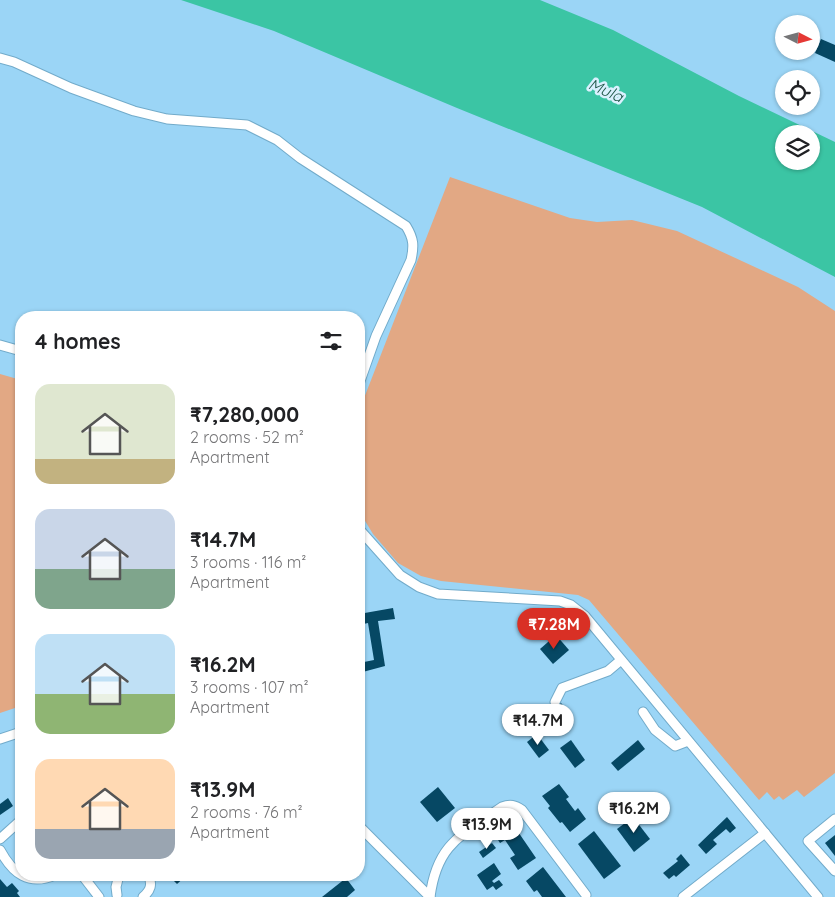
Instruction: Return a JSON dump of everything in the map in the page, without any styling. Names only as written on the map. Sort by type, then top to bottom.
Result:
[{"type":"lane","points":[[0,58],[14,62],[71,88],[134,111],[167,119],[248,125],[277,140],[300,158],[406,226],[413,237],[414,248],[411,260],[376,336],[365,367]]},
{"type":"lane","points":[[0,345],[15,349]]},
{"type":"lane","points":[[365,536],[400,575],[419,587],[438,594],[560,601],[571,605],[585,616],[818,897]]},
{"type":"lane","points":[[555,702],[562,688],[608,672],[621,660]]},
{"type":"lane","points":[[644,712],[655,730],[675,746],[688,741]]},
{"type":"lane","points":[[0,739],[15,734]]},
{"type":"lane","points":[[430,897],[439,864],[452,842],[508,804],[515,805],[522,810],[586,895]]},
{"type":"lane","points":[[835,818],[808,841],[835,872]]},
{"type":"lane","points":[[0,839],[15,825]]},
{"type":"lane","points":[[365,832],[430,897]]},
{"type":"lane","points":[[683,897],[765,833]]},
{"type":"lane","points":[[0,850],[15,869]]},
{"type":"lane","points":[[87,881],[99,897]]},
{"type":"lane","points":[[118,881],[116,887],[118,896]]},
{"type":"lane","points":[[143,897],[150,889],[151,881]]},
{"type":"shaded area","points":[[450,177],[570,218],[597,222],[632,220],[677,231],[798,287],[835,311],[835,773],[804,797],[797,790],[783,800],[779,796],[774,800],[767,792],[759,800],[589,600],[578,595],[441,581],[421,576],[398,563],[373,534],[365,521],[365,396]]},
{"type":"shaded area","points":[[0,374],[15,378],[15,708],[0,713]]},
{"type":"water","name":"Mula","points":[[181,0],[540,0],[613,30],[775,113],[775,115],[800,125],[775,125],[775,170],[820,170],[820,135],[835,142],[835,277],[702,207],[457,108],[274,31]]},
{"type":"building","points":[[821,39],[835,45],[835,62],[820,55]]},
{"type":"building","points":[[393,608],[395,619],[378,621],[385,666],[365,671],[365,662],[374,660],[368,623],[365,624],[365,613]]},
{"type":"building","points":[[556,635],[569,650],[553,664],[540,649]]},
{"type":"building","points":[[561,703],[566,709],[555,717],[561,725],[551,733],[536,712],[546,704],[551,710]]},
{"type":"building","points":[[537,734],[549,750],[539,758],[527,742]]},
{"type":"building","points":[[571,740],[585,760],[575,768],[560,748]]},
{"type":"building","points":[[638,740],[645,749],[618,771],[611,763]]},
{"type":"building","points":[[559,784],[569,797],[566,799],[575,811],[578,808],[586,819],[570,832],[548,808],[550,806],[542,796]]},
{"type":"building","points":[[438,787],[455,808],[437,822],[420,802]]},
{"type":"building","points":[[8,798],[13,806],[0,815],[0,804]]},
{"type":"building","points":[[633,817],[650,839],[634,852],[617,829]]},
{"type":"building","points":[[727,817],[736,828],[730,833],[726,829],[713,840],[717,844],[706,854],[698,845]]},
{"type":"building","points":[[510,820],[536,858],[518,870],[510,858],[515,855],[505,840],[500,843],[493,832]]},
{"type":"building","points":[[594,831],[621,866],[604,879],[578,844]]},
{"type":"building","points":[[835,835],[835,856],[825,843]]},
{"type":"building","points":[[492,843],[496,848],[483,858],[479,852]]},
{"type":"building","points":[[681,854],[690,865],[676,877],[674,875],[669,879],[663,873],[678,861],[676,859]]},
{"type":"building","points":[[494,863],[501,874],[492,881],[494,883],[499,880],[503,885],[496,890],[493,886],[487,890],[477,875]]},
{"type":"building","points":[[543,867],[566,897],[542,897],[537,890],[534,892],[526,881]]},
{"type":"building","points":[[0,879],[7,887],[12,883],[19,891],[17,893],[20,897],[0,897]]},
{"type":"building","points":[[342,881],[348,881],[355,890],[347,897],[322,897]]}]
